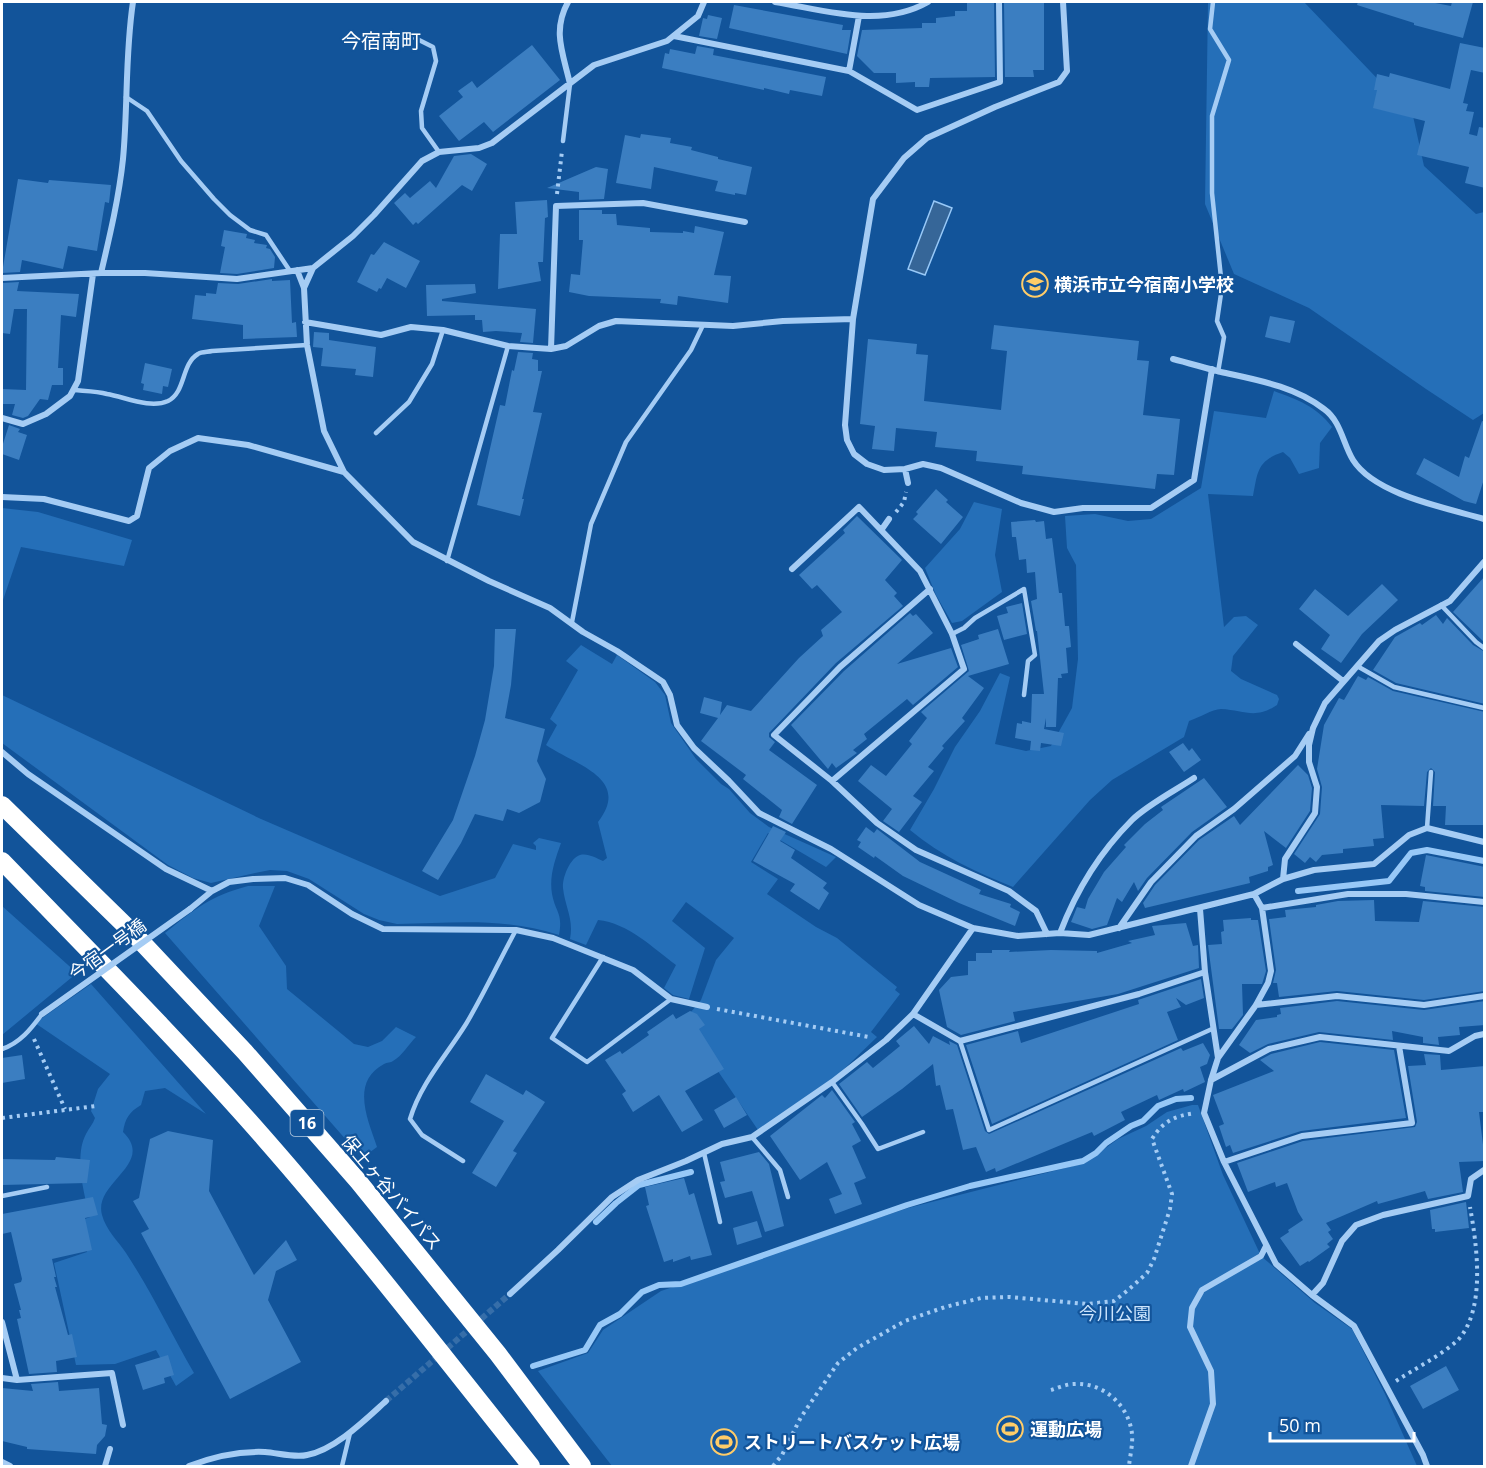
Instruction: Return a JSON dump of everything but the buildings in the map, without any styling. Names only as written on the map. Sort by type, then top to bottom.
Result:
[{"type":"highway","name":"保土ヶ谷バイパス","points":[[2,805],[135,935],[245,1052],[358,1181],[498,1354],[582,1467]]},
{"type":"highway","name":"16","points":[[2,861],[143,1006],[264,1138],[379,1275],[531,1467]]},
{"type":"street","points":[[101,273],[118,199],[123,159],[128,33],[133,2]]},
{"type":"street","points":[[568,2],[562,13],[558,33],[570,84]]},
{"type":"street","points":[[704,2],[698,16],[667,41],[594,65],[492,144],[479,148],[439,152],[422,161],[353,236],[313,268],[304,288],[307,345],[324,431],[344,472],[413,542],[447,561],[550,609],[663,682],[670,695],[677,725],[694,748],[759,813],[831,849],[919,905],[974,928],[1018,936],[1060,933],[1089,935],[1254,894],[1283,879],[1314,870],[1374,864],[1409,835],[1427,828],[1485,842]]},
{"type":"street","points":[[775,2],[805,4],[859,16],[881,17],[916,9],[928,2]]},
{"type":"street","points":[[674,36],[849,71],[917,110],[1000,82],[999,2]]},
{"type":"street","points":[[1063,2],[1067,72],[1059,82],[995,107],[927,138],[904,158],[873,199],[853,319],[845,425],[847,440],[854,454],[867,464],[884,470],[905,469],[923,464],[941,468],[1021,503],[1054,512],[1083,508],[1151,507],[1194,480],[1215,370]]},
{"type":"street","points":[[849,71],[859,16]]},
{"type":"street","points":[[551,349],[556,206],[643,203],[745,222]]},
{"type":"street","points":[[2,278],[145,273],[237,279],[313,268]]},
{"type":"street","points":[[293,271],[304,288]]},
{"type":"street","points":[[2,418],[23,424],[46,414],[70,396],[74,390],[78,381],[93,274]]},
{"type":"street","points":[[305,322],[381,334],[411,327],[443,330],[508,346],[551,349],[566,346],[599,326],[616,321],[733,326],[783,321],[853,319]]},
{"type":"street","points":[[1173,359],[1274,384],[1304,396],[1326,410],[1336,423],[1354,461],[1370,478],[1394,492],[1485,519]]},
{"type":"street","points":[[2,496],[44,499],[129,521],[137,516],[148,468],[170,451],[198,438],[248,445],[344,472]]},
{"type":"street","points":[[905,469],[908,483]]},
{"type":"street","points":[[792,569],[859,507],[920,572],[952,634],[964,669],[832,781]]},
{"type":"street","points":[[882,529],[890,519]]},
{"type":"street","points":[[1119,928],[1151,882],[1196,836],[1234,809],[1294,756],[1313,728],[1325,703],[1379,641],[1450,601],[1485,562]]},
{"type":"street","points":[[930,590],[840,667],[774,735],[832,781],[877,823],[916,850],[1009,891],[1036,911],[1047,934]]},
{"type":"street","points":[[1296,644],[1343,681]]},
{"type":"street","points":[[1283,879],[1285,859],[1316,813],[1317,787],[1309,762],[1309,745],[1313,728]]},
{"type":"street","points":[[2,752],[28,774],[166,869],[212,891]]},
{"type":"street","points":[[1060,933],[1070,907],[1094,867],[1134,819],[1194,778]]},
{"type":"street","name":"今宿一号橋","points":[[42,1014],[212,891],[229,882],[285,878],[308,885],[352,914],[383,929],[516,930],[553,938],[633,970],[671,999]]},
{"type":"street","points":[[1254,894],[1262,908],[1271,971],[1268,983],[1256,1005],[1218,1058],[1204,1113],[1224,1162],[1276,1264],[1312,1295],[1354,1326],[1388,1386],[1427,1467]]},
{"type":"street","points":[[1262,908],[1348,894],[1406,894],[1485,902]]},
{"type":"street","points":[[1200,909],[1205,972],[1218,1058]]},
{"type":"street","points":[[510,1294],[612,1197],[638,1180],[722,1144],[752,1137],[832,1082],[886,1040],[913,1014],[974,928]]},
{"type":"street","points":[[913,1014],[960,1041],[1139,994],[1205,972]]},
{"type":"street","points":[[1256,1005],[1337,996],[1424,1005],[1485,996]]},
{"type":"street","points":[[671,999],[707,1007]]},
{"type":"street","points":[[1211,1080],[1269,1049],[1320,1038],[1449,1051],[1475,1036],[1485,1035]]},
{"type":"street","points":[[1224,1162],[1302,1136],[1412,1124],[1400,1046]]},
{"type":"street","points":[[1312,1295],[1323,1283],[1342,1241],[1356,1225],[1383,1215],[1468,1196],[1471,1179],[1485,1170]]},
{"type":"street","points":[[1191,1467],[1213,1404],[1211,1371],[1190,1327],[1192,1308],[1202,1290],[1261,1256],[1266,1246]]},
{"type":"street","points":[[2,1322],[17,1380]]},
{"type":"street","points":[[2,1378],[17,1380],[112,1373],[123,1425]]},
{"type":"street","points":[[189,1467],[210,1458],[262,1452],[306,1456],[350,1433],[386,1401]]},
{"type":"street","points":[[105,1467],[110,1449]]},
{"type":"street","points":[[2,1462],[10,1467]]},
{"type":"lane","points":[[1213,2],[1210,29],[1229,60],[1212,116],[1212,193],[1222,287],[1216,321],[1224,337],[1215,370]]},
{"type":"lane","points":[[415,38],[433,46],[436,61],[422,111],[422,128],[439,152]]},
{"type":"lane","points":[[563,141],[570,84]]},
{"type":"lane","points":[[126,97],[147,111],[181,161],[213,199],[250,230],[266,235],[293,271]]},
{"type":"lane","points":[[572,622],[591,524],[626,442],[691,350],[703,325]]},
{"type":"lane","points":[[376,433],[409,402],[432,364],[443,330]]},
{"type":"lane","points":[[74,390],[106,393],[135,401],[168,401],[178,392],[191,361],[198,354],[212,351],[307,345]]},
{"type":"lane","points":[[447,561],[508,346]]},
{"type":"lane","points":[[952,634],[1024,589],[1035,655],[1028,661],[1024,695]]},
{"type":"lane","points":[[1441,605],[1476,642],[1485,648]]},
{"type":"lane","points":[[1357,666],[1394,687],[1485,708]]},
{"type":"lane","points":[[1427,828],[1431,772]]},
{"type":"lane","points":[[463,1161],[422,1135],[410,1119],[415,1103],[437,1064],[465,1024],[516,930]]},
{"type":"lane","points":[[603,957],[552,1038],[587,1062],[671,999]]},
{"type":"lane","points":[[2,1049],[11,1046],[31,1030],[42,1014]]},
{"type":"lane","points":[[960,1041],[989,1130],[1212,1029]]},
{"type":"lane","points":[[832,1082],[878,1149],[923,1132]]},
{"type":"lane","points":[[752,1137],[780,1170],[788,1197]]},
{"type":"lane","points":[[704,1153],[720,1222]]},
{"type":"lane","points":[[2,1196],[47,1187]]},
{"type":"lane","points":[[342,1467],[350,1433]]},
{"type":"path","points":[[556,206],[563,141]]},
{"type":"path","points":[[890,519],[904,502],[908,483]]},
{"type":"path","points":[[707,1007],[851,1035]]},
{"type":"path","points":[[31,1030],[65,1109]]},
{"type":"path","points":[[2,1118],[96,1106]]},
{"type":"path","points":[[773,1467],[782,1455],[801,1417],[838,1363],[857,1348],[905,1321],[945,1306],[981,1298],[1021,1298],[1087,1304],[1114,1301],[1127,1291],[1147,1273],[1154,1259],[1170,1209],[1172,1194],[1152,1139],[1160,1127],[1176,1116],[1204,1113]]},
{"type":"path","points":[[1388,1386],[1458,1340],[1470,1326],[1479,1289],[1480,1263],[1468,1196]]},
{"type":"path","points":[[1051,1390],[1073,1384],[1093,1386],[1113,1396],[1126,1412],[1132,1434],[1129,1467]]},
{"type":"green space","points":[[1208,2],[1304,2],[1413,116],[1424,166],[1476,214],[1484,212],[1484,413],[1473,420],[1309,308],[1234,274],[1205,204]]},
{"type":"green space","points":[[1274,391],[1313,409],[1332,427],[1320,443],[1319,468],[1299,474],[1290,458],[1283,452],[1263,463],[1253,496],[1208,494],[1224,627],[1234,617],[1246,616],[1258,625],[1233,656],[1231,671],[1241,679],[1277,695],[1279,699],[1277,705],[1269,710],[1256,713],[1217,709],[1189,721],[1184,737],[1112,780],[1090,800],[1013,887],[959,863],[910,830],[955,747],[980,711],[1000,673],[1010,677],[995,744],[1026,751],[1051,746],[1072,708],[1078,659],[1076,565],[1067,548],[1065,516],[1095,514],[1128,521],[1151,519],[1201,488],[1214,411],[1266,418]]},
{"type":"green space","points":[[974,502],[1002,509],[995,555],[1002,592],[962,621],[952,623],[936,595],[925,568],[960,529]]},
{"type":"green space","points":[[2,508],[38,512],[132,540],[124,566],[21,547],[2,603]]},
{"type":"green space","points":[[581,645],[612,664],[617,655],[655,682],[665,695],[671,723],[696,759],[729,789],[750,813],[769,827],[836,857],[826,867],[768,833],[751,862],[778,879],[767,894],[816,927],[837,938],[897,987],[895,990],[900,994],[871,1032],[877,1037],[840,1073],[804,1101],[758,1130],[692,1033],[691,1012],[701,1000],[716,960],[734,938],[686,902],[672,921],[705,948],[689,999],[673,995],[664,988],[676,965],[630,931],[598,920],[586,945],[570,939],[570,919],[563,888],[567,869],[580,855],[589,855],[603,861],[607,858],[598,822],[607,807],[608,794],[604,784],[596,774],[546,745],[557,725],[550,719],[578,670],[566,661]]},
{"type":"green space","points":[[2,695],[261,819],[440,896],[495,878],[513,844],[536,850],[533,843],[539,838],[561,843],[551,881],[552,894],[560,917],[559,935],[539,929],[499,923],[397,924],[379,920],[364,914],[309,879],[287,871],[270,870],[211,883],[193,878],[168,865],[2,743]]},
{"type":"green space","points":[[248,886],[275,886],[259,926],[286,966],[287,989],[354,1044],[368,1047],[382,1041],[396,1027],[416,1037],[399,1056],[392,1062],[384,1064],[367,1081],[364,1102],[377,1147],[362,1158],[165,933],[204,904],[223,894]]},
{"type":"green space","points":[[2,906],[77,973],[2,1035]]},
{"type":"green space","points":[[91,984],[206,1114],[165,1088],[145,1091],[141,1105],[133,1110],[124,1127],[123,1132],[131,1143],[132,1154],[128,1164],[106,1193],[102,1203],[102,1215],[106,1226],[144,1282],[194,1373],[176,1386],[156,1350],[115,1364],[76,1365],[54,1263],[87,1252],[77,1222],[90,1217],[81,1176],[82,1143],[95,1118],[91,1111],[98,1089],[110,1074],[35,1023]]},
{"type":"green space","name":"今川公園","points":[[1198,1105],[1223,1175],[1261,1256],[1315,1303],[1352,1329],[1385,1394],[1417,1466],[612,1466],[538,1371],[588,1353],[603,1330],[661,1291],[908,1208],[1085,1163],[1118,1139],[1146,1126],[1167,1112]]},
{"type":"shaded area","points":[[934,201],[952,208],[925,275],[908,269]]},
{"type":"waterway","points":[[1298,891],[1389,881],[1411,853],[1427,850],[1484,861]]},
{"type":"waterway","points":[[533,1366],[585,1350],[600,1325],[620,1314],[642,1292],[659,1285],[681,1284],[907,1205],[970,1186],[1083,1161],[1131,1126],[1143,1121],[1158,1106],[1176,1099],[1191,1098]]},
{"type":"waterway","points":[[596,1222],[639,1185],[691,1172]]},
{"type":"tunnel","points":[[386,1401],[510,1294]]},
{"type":"place","name":"横浜市立今宿南小学校","points":[[1035,284]]},
{"type":"place","name":"運動広場","points":[[1010,1429]]},
{"type":"place","name":"ストリートバスケット広場","points":[[724,1442]]},
{"type":"district","name":"今宿南町","points":[[381,40]]}]
